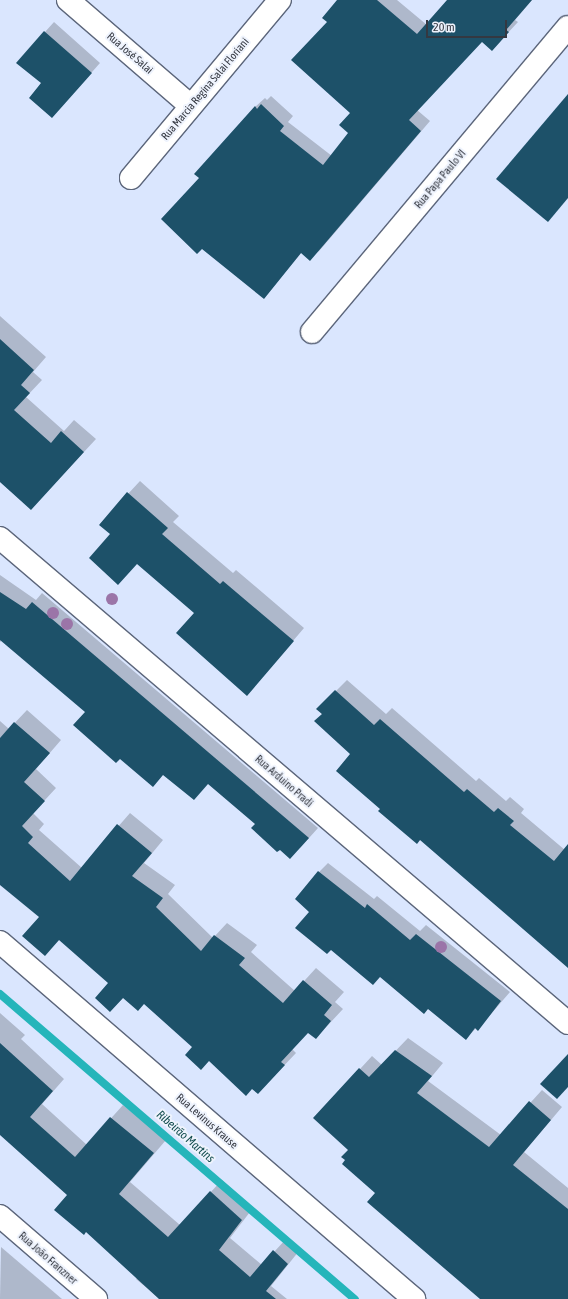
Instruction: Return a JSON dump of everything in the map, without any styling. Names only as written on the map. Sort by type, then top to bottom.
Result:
[{"type":"street","name":"Rua José Salai","points":[[68,0],[192,106]]},
{"type":"street","name":"Rua Marcia Regina Salai Floriani","points":[[131,178],[280,0]]},
{"type":"street","name":"Rua Papa Paulo VI","points":[[312,332],[568,27]]},
{"type":"street","name":"Rua Arduino Pradi","points":[[0,538],[568,1023]]},
{"type":"street","name":"Rua Levinus Krause","points":[[0,942],[414,1299]]},
{"type":"street","name":"Rua João Franzner","points":[[0,1216],[96,1299]]},
{"type":"building","points":[[337,0],[377,0],[417,34],[447,0],[532,0],[506,30],[509,32],[492,51],[482,42],[409,120],[421,131],[310,261],[301,253],[264,299],[202,249],[197,254],[161,219],[199,178],[194,174],[255,106],[257,109],[261,104],[284,126],[280,131],[323,165],[348,133],[339,125],[350,113],[291,60],[327,22],[322,18]]},
{"type":"building","points":[[44,31],[92,73],[52,118],[29,98],[41,83],[16,63]]},
{"type":"building","points":[[568,94],[568,198],[548,222],[496,179]]},
{"type":"building","points":[[0,339],[34,370],[21,385],[30,393],[14,410],[51,443],[61,431],[84,452],[31,510],[0,482]]},
{"type":"building","points":[[127,492],[168,528],[162,534],[220,584],[223,581],[294,641],[247,696],[176,633],[194,613],[137,564],[118,585],[89,558],[110,534],[99,525]]},
{"type":"building","points":[[0,592],[26,609],[32,602],[309,838],[290,859],[280,850],[277,852],[251,828],[255,824],[208,784],[194,800],[163,775],[153,787],[120,759],[116,763],[73,725],[85,712],[0,640]]},
{"type":"building","points":[[335,690],[374,725],[380,719],[464,792],[467,789],[494,812],[498,808],[514,821],[510,825],[554,861],[568,844],[568,968],[420,840],[417,844],[378,811],[380,809],[336,771],[350,754],[314,721],[322,714],[316,709]]},
{"type":"building","points":[[14,722],[50,753],[24,782],[45,801],[22,826],[33,837],[28,843],[70,881],[117,824],[152,853],[132,876],[163,898],[156,907],[201,951],[214,935],[245,958],[239,965],[283,1003],[303,980],[332,1005],[324,1015],[331,1021],[316,1039],[308,1033],[281,1062],[285,1065],[258,1094],[252,1089],[246,1096],[209,1061],[201,1070],[185,1055],[192,1047],[144,1004],[138,1011],[123,998],[110,1012],[95,998],[108,983],[59,940],[45,956],[22,936],[39,917],[0,885],[0,738]]},
{"type":"building","points":[[318,871],[365,908],[367,904],[410,940],[416,934],[501,1001],[478,1031],[475,1028],[466,1040],[428,1009],[424,1014],[380,977],[373,985],[331,950],[327,954],[295,928],[309,912],[295,899]]},
{"type":"building","points":[[0,1043],[53,1091],[30,1117],[75,1157],[110,1117],[154,1153],[119,1194],[168,1237],[210,1191],[242,1220],[219,1250],[250,1277],[273,1250],[288,1264],[266,1291],[276,1299],[159,1299],[86,1232],[84,1235],[54,1210],[67,1195],[0,1135]]},
{"type":"building","points":[[395,1050],[432,1076],[417,1093],[489,1147],[529,1101],[551,1120],[513,1165],[568,1209],[568,1299],[480,1299],[367,1202],[375,1193],[342,1164],[345,1160],[341,1157],[348,1150],[313,1118],[359,1068],[369,1077]]},
{"type":"building","points":[[568,1054],[568,1087],[557,1099],[540,1084]]},
{"type":"waterway","name":"Ribeirão Martins","points":[[0,994],[355,1299]]}]
